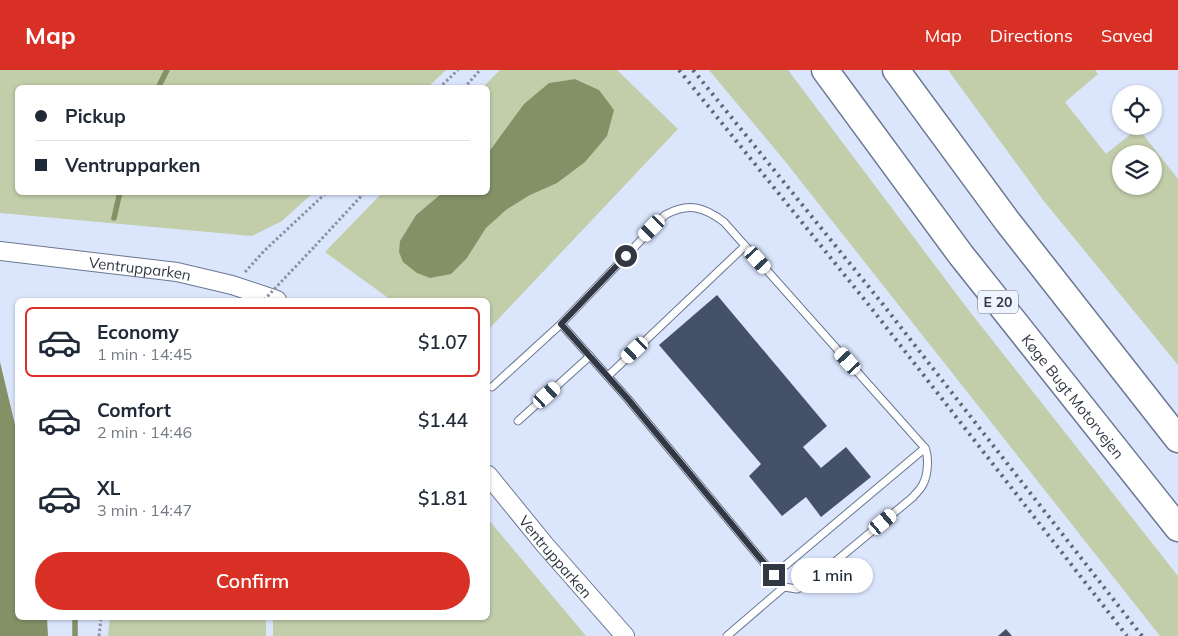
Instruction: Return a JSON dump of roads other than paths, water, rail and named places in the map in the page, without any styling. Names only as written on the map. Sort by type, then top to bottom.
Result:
[{"type":"highway","name":"Køge Bugt Motorvejen","points":[[825,70],[962,255],[1178,528]]},
{"type":"highway","points":[[896,70],[1007,221],[1178,439]]},
{"type":"street","name":"Ventrupparken","points":[[0,251],[177,272],[232,285],[272,298]]},
{"type":"street","name":"Ventrupparken","points":[[490,477],[545,545],[625,636]]},
{"type":"lane","points":[[492,387],[561,324],[665,215],[677,208],[688,207],[711,212],[724,222],[925,448],[926,472],[923,485],[913,497],[807,585],[797,589],[784,587],[627,398],[561,324]]},
{"type":"lane","points":[[608,376],[745,246]]},
{"type":"lane","points":[[518,421],[590,356]]},
{"type":"lane","points":[[774,575],[925,448]]},
{"type":"lane","points":[[728,636],[784,587]]},
{"type":"waterway","points":[[160,85],[167,70]]},
{"type":"waterway","points":[[114,218],[119,195]]},
{"type":"waterway","points":[[75,620],[75,636]]},
{"type":"railway","points":[[679,70],[872,309],[1127,636]]},
{"type":"railway","points":[[693,70],[881,302],[1142,636]]}]
